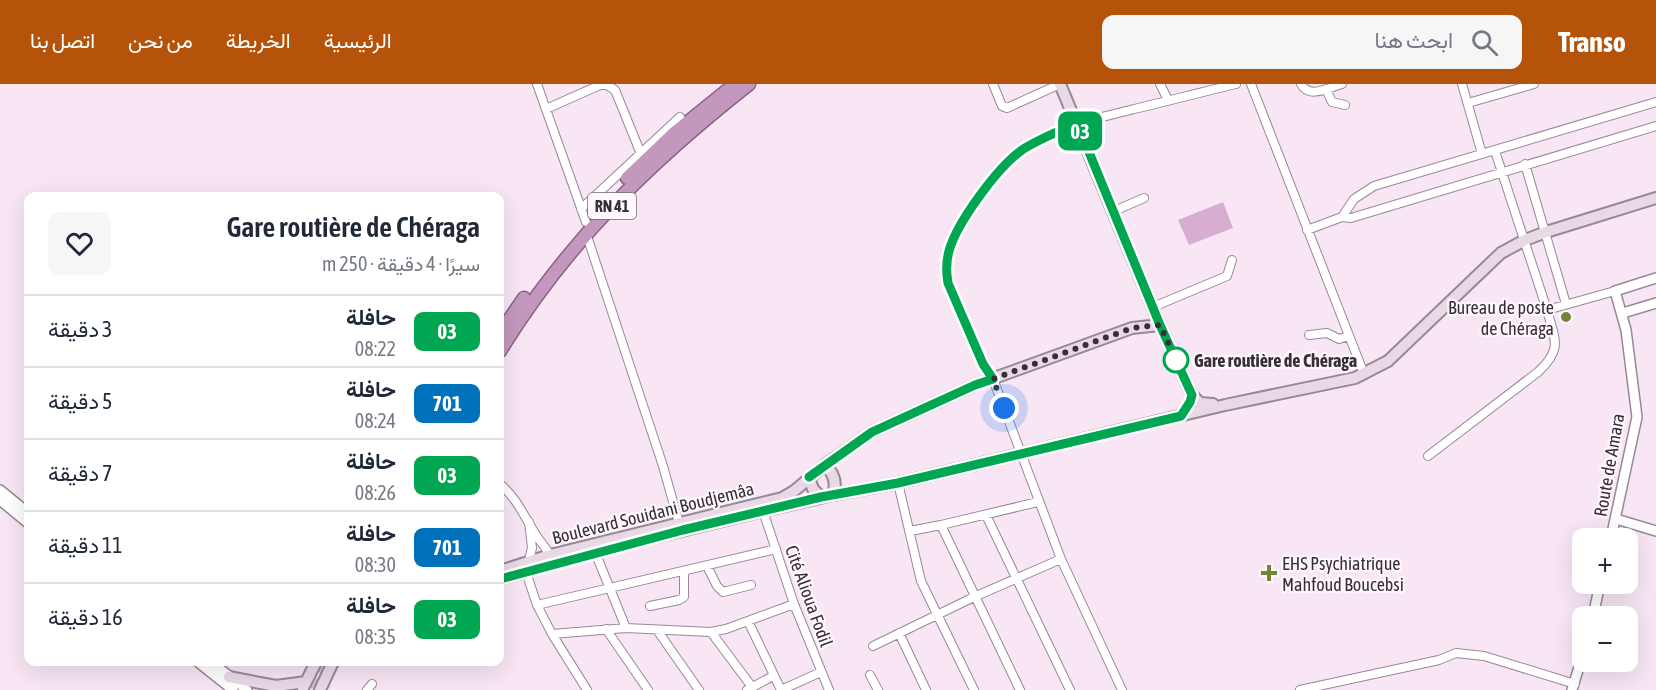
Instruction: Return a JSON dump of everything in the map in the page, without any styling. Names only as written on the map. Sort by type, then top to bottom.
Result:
[{"type":"highway","name":"RN 41","points":[[504,345],[533,299],[586,228],[650,155],[735,84]]},
{"type":"highway","name":"RN 41","points":[[504,327],[550,264],[586,228],[657,161],[749,84]]},
{"type":"main road","points":[[1060,84],[1160,325],[1192,395],[1200,403],[1225,405]]},
{"type":"main road","name":"Boulevard Souidani Boudjemâa","points":[[551,560],[595,552],[821,497],[898,483],[1364,374],[1388,361],[1501,253],[1524,240],[1546,232],[1656,198]]},
{"type":"main road","points":[[821,497],[813,489],[809,477],[872,432],[975,385],[1132,328],[1160,325]]},
{"type":"main road","points":[[1181,416],[1192,395]]},
{"type":"main road","points":[[825,465],[834,476],[833,495]]},
{"type":"main road","name":"Boulevard Souidani Boudjemâa","points":[[504,577],[528,567],[679,523],[782,498],[809,477]]},
{"type":"main road","name":"Boulevard Souidani Boudjemâa","points":[[504,570],[528,567]]},
{"type":"main road","points":[[230,677],[276,686],[304,686],[314,666]]},
{"type":"main road","points":[[320,690],[331,666]]},
{"type":"street","points":[[537,84],[581,209],[679,523]]},
{"type":"street","points":[[993,84],[1002,106],[1006,108],[1060,84]]},
{"type":"street","points":[[1160,84],[1168,100]]},
{"type":"street","points":[[1122,690],[1060,559],[993,379],[983,364],[948,283],[946,269],[949,250],[966,218],[1003,168],[1021,151],[1041,139],[1077,123],[1236,84]]},
{"type":"street","points":[[1251,84],[1364,374]]},
{"type":"street","points":[[1301,84],[1306,91],[1311,92],[1342,84]]},
{"type":"street","points":[[1462,84],[1482,154]]},
{"type":"street","points":[[1468,103],[1534,84]]},
{"type":"street","points":[[546,110],[600,85],[610,85],[615,90],[641,154]]},
{"type":"street","points":[[1326,89],[1332,102],[1344,105]]},
{"type":"street","points":[[1342,217],[1354,199],[1374,186],[1656,102]]},
{"type":"street","points":[[581,209],[680,117]]},
{"type":"street","points":[[1307,230],[1342,217],[1351,218],[1656,126]]},
{"type":"street","points":[[1428,456],[1538,372],[1554,356],[1555,348],[1546,310],[1495,151]]},
{"type":"street","points":[[1525,164],[1566,304]]},
{"type":"street","points":[[1113,211],[1144,198]]},
{"type":"street","points":[[1153,307],[1227,276],[1232,260]]},
{"type":"street","points":[[1546,310],[1656,278]]},
{"type":"street","name":"Route de Amara","points":[[1614,528],[1637,417],[1623,313],[1615,291]]},
{"type":"street","points":[[1623,313],[1656,303]]},
{"type":"street","points":[[1309,335],[1327,333],[1339,339],[1349,336]]},
{"type":"street","points":[[898,483],[921,581],[974,690]]},
{"type":"street","points":[[504,488],[518,502],[551,560]]},
{"type":"street","points":[[0,490],[24,510]]},
{"type":"street","points":[[0,500],[24,520]]},
{"type":"street","points":[[910,531],[1038,502]]},
{"type":"street","name":"Cité Alioua Fodil","points":[[763,511],[794,604],[829,690]]},
{"type":"street","points":[[986,515],[1070,690]]},
{"type":"street","points":[[1616,519],[1656,531]]},
{"type":"street","points":[[529,522],[532,544],[528,567],[537,605],[587,690]]},
{"type":"street","points":[[941,525],[1020,690]]},
{"type":"street","points":[[537,605],[776,549]]},
{"type":"street","points":[[595,552],[626,628]]},
{"type":"street","points":[[873,646],[936,614],[1060,559]]},
{"type":"street","points":[[707,566],[717,586],[723,592],[751,585]]},
{"type":"street","points":[[650,606],[684,597],[684,571]]},
{"type":"street","points":[[552,634],[626,628],[711,632],[794,604]]},
{"type":"street","points":[[748,621],[781,690],[821,672]]},
{"type":"street","points":[[606,629],[648,690]]},
{"type":"street","points":[[657,630],[699,690]]},
{"type":"street","points":[[711,632],[749,688],[773,676]]},
{"type":"street","points":[[899,633],[926,690]]},
{"type":"street","points":[[1300,690],[1439,660],[1456,653],[1484,656],[1573,687],[1578,672]]},
{"type":"street","points":[[203,666],[233,690]]},
{"type":"street","points":[[216,666],[247,690]]},
{"type":"street","points":[[870,675],[878,690]]},
{"type":"shaded area","points":[[1223,202],[1233,228],[1189,245],[1178,220]]},
{"type":"tunnel","points":[[314,690],[326,666]]},
{"type":"bus line","name":"03","points":[[504,578],[595,552],[821,497],[898,483],[1181,416],[1192,395],[1160,325],[1077,123],[1021,151],[1003,168],[966,218],[949,250],[946,269],[948,283],[983,364],[993,379],[872,432],[809,477]]},
{"type":"place","name":"Bureau de poste de Chéraga","points":[[1566,317]]},
{"type":"place","name":"Gare routière de Chéraga","points":[[1176,360]]},
{"type":"place","name":"EHS Psychiatrique Mahfoud Boucebsi","points":[[1269,573]]},
{"type":"route","points":[[1004,408],[993,379],[1132,328],[1160,325],[1176,360]]}]
